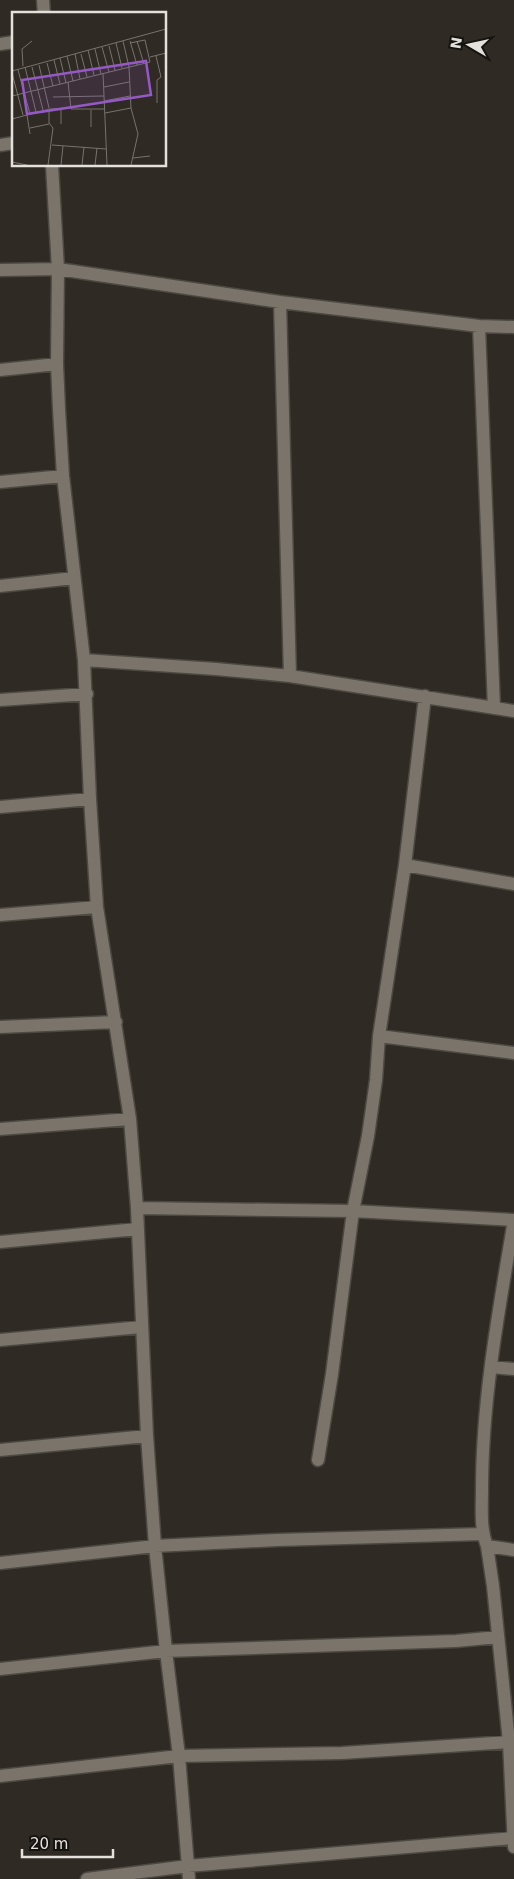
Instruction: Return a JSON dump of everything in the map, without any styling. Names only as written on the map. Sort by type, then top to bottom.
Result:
[{"type":"street","points":[[52,166],[58,269],[57,364],[63,476],[87,694],[90,799],[97,907],[130,1120],[137,1208],[141,1327],[155,1546],[179,1756],[188,1873]]},
{"type":"street","points":[[0,270],[58,269],[280,302],[479,326],[514,327]]},
{"type":"street","points":[[280,302],[290,676]]},
{"type":"street","points":[[479,326],[494,708]]},
{"type":"street","points":[[0,370],[57,364]]},
{"type":"street","points":[[0,482],[63,476]]},
{"type":"street","points":[[0,586],[74,578]]},
{"type":"street","points":[[84,660],[216,668],[290,676],[514,711]]},
{"type":"street","points":[[0,700],[87,694]]},
{"type":"street","points":[[318,1460],[332,1374],[354,1211],[376,1080],[379,1036],[405,866],[425,696]]},
{"type":"street","points":[[0,807],[90,799]]},
{"type":"street","points":[[405,866],[514,884]]},
{"type":"street","points":[[0,915],[97,907]]},
{"type":"street","points":[[0,1027],[116,1022]]},
{"type":"street","points":[[379,1036],[514,1053]]},
{"type":"street","points":[[0,1129],[130,1120]]},
{"type":"street","points":[[87,1879],[188,1873],[513,1842],[509,1742],[485,1540],[484,1421],[514,1220],[354,1211],[137,1208]]},
{"type":"street","points":[[0,1242],[137,1229]]},
{"type":"street","points":[[0,1340],[141,1327]]},
{"type":"street","points":[[491,1367],[514,1369]]},
{"type":"street","points":[[0,1450],[147,1436]]},
{"type":"street","points":[[0,1564],[155,1546],[277,1540],[485,1540],[514,1550]]},
{"type":"street","points":[[0,1669],[166,1652],[456,1641],[498,1637]]},
{"type":"street","points":[[0,1776],[179,1756],[342,1754],[509,1742]]}]
